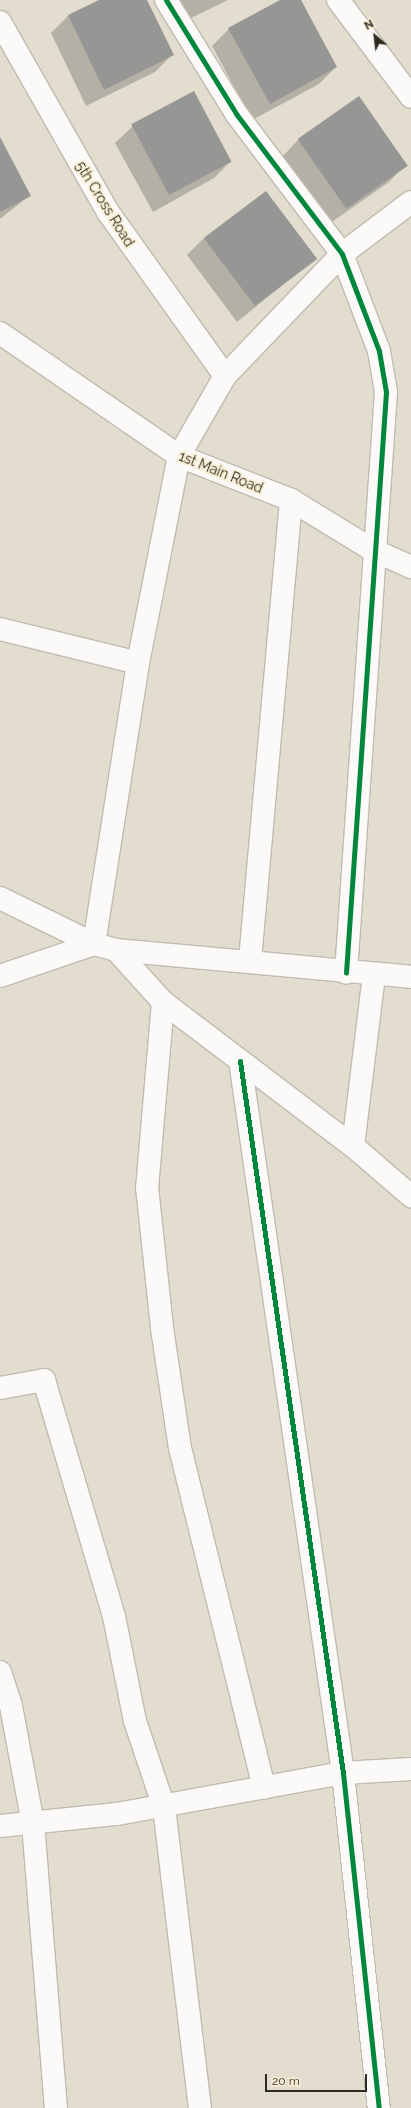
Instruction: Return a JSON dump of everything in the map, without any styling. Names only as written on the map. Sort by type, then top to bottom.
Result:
[{"type":"street","points":[[166,0],[237,115],[342,254],[379,351],[386,392],[373,550],[346,973]]},
{"type":"street","points":[[338,0],[411,98]]},
{"type":"street","name":"5th Cross Road","points":[[0,22],[108,212],[225,376]]},
{"type":"street","points":[[94,944],[138,663],[179,456],[225,376],[342,254],[411,202]]},
{"type":"street","name":"1st Main Road","points":[[0,333],[179,456],[291,500],[373,550],[411,567]]},
{"type":"street","points":[[250,960],[291,500]]},
{"type":"street","points":[[0,629],[138,663]]},
{"type":"street","points":[[0,898],[94,944],[116,950],[250,960],[374,976],[411,977]]},
{"type":"street","points":[[0,976],[94,944]]},
{"type":"street","points":[[116,950],[163,1002],[353,1146],[411,1196]]},
{"type":"street","points":[[353,1146],[374,976]]},
{"type":"street","points":[[163,1002],[147,1187],[162,1328],[180,1448],[264,1788]]},
{"type":"street","points":[[240,1061],[342,1773],[379,2108]]},
{"type":"street","points":[[0,1388],[44,1380],[114,1616],[136,1721],[164,1807],[200,2108]]},
{"type":"street","points":[[0,1672],[11,1706],[33,1823],[56,2108]]},
{"type":"street","points":[[0,1826],[164,1807],[342,1773],[411,1769]]},
{"type":"building","points":[[99,0],[147,0],[174,55],[104,90],[68,15]]},
{"type":"building","points":[[280,0],[301,0],[337,67],[270,104],[228,28]]},
{"type":"building","points":[[194,91],[232,162],[169,195],[131,124]]},
{"type":"building","points":[[359,96],[408,166],[346,209],[298,139]]},
{"type":"building","points":[[0,137],[31,196],[0,212]]},
{"type":"building","points":[[266,191],[317,259],[255,306],[204,238]]},
{"type":"cycle path","points":[[166,0],[237,115],[342,254],[379,351],[386,392],[346,973]]},
{"type":"cycle path","points":[[240,1061],[343,1773],[379,2108]]}]
